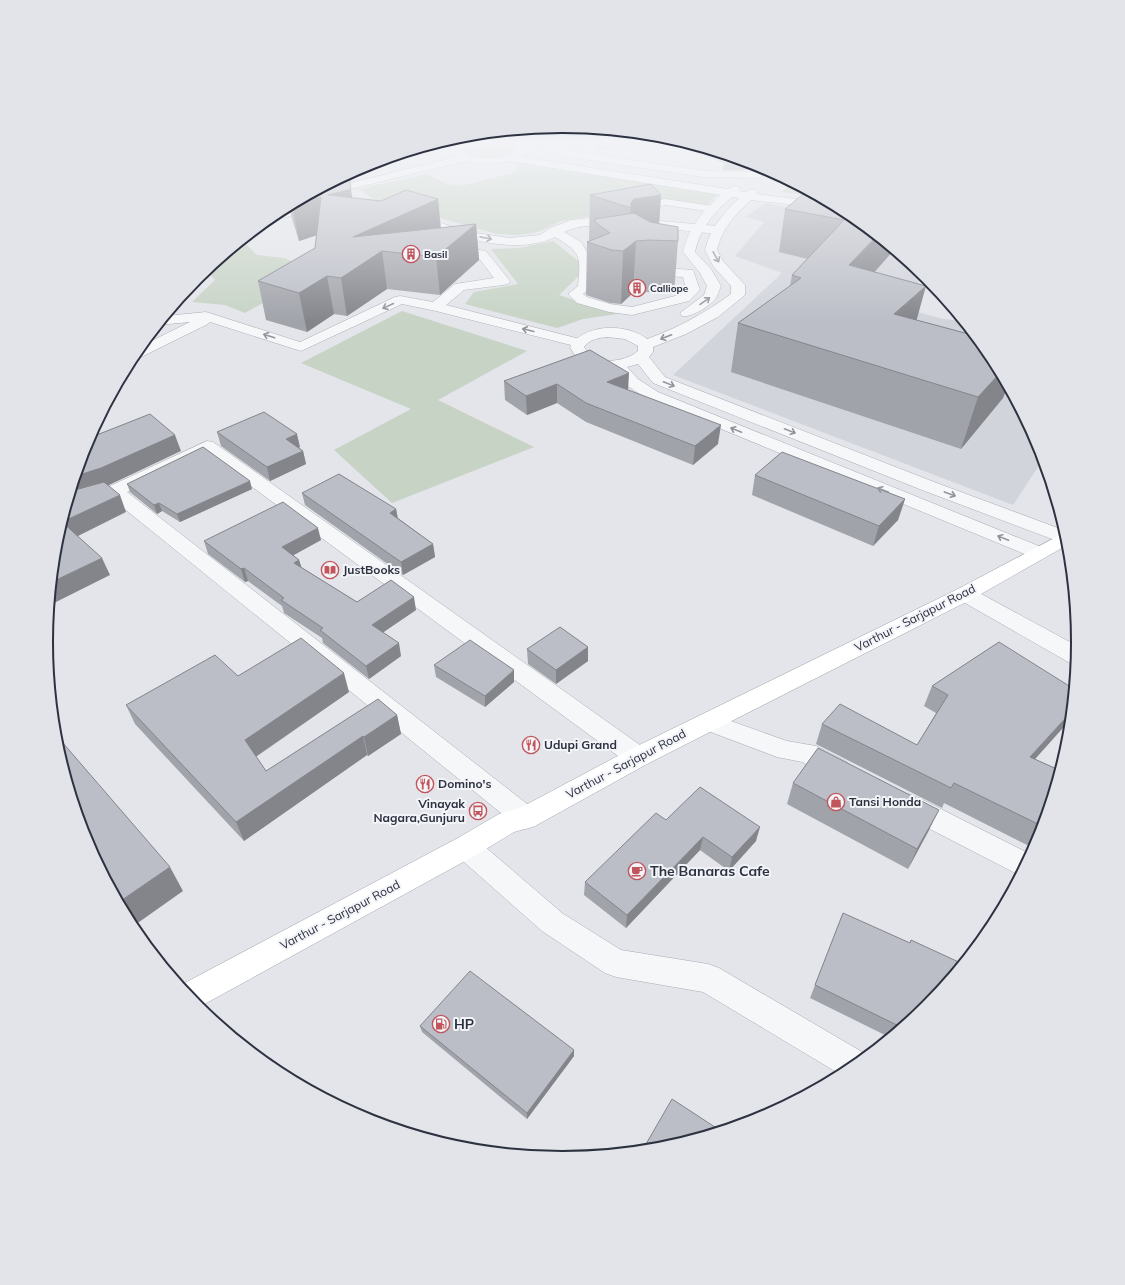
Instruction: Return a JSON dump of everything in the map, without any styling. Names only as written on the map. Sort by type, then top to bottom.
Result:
[{"type":"main road","name":"Varthur - Sarjapur Road","points":[[194,994],[466,847],[508,822],[526,818],[638,757],[965,594],[1061,540]]},
{"type":"street","points":[[640,220],[658,203]]},
{"type":"street","points":[[672,203],[713,209]]},
{"type":"street","points":[[678,318],[710,297],[714,286],[706,272],[689,252],[690,242],[698,227],[704,218],[720,203]]},
{"type":"street","points":[[650,330],[632,337],[606,333],[590,336],[579,343],[577,347],[578,352],[588,360],[603,364],[617,365],[631,363],[643,352],[713,314],[738,295],[738,285],[718,263],[711,250],[717,230],[740,203]]},
{"type":"street","points":[[811,203],[823,205]]},
{"type":"street","points":[[287,214],[320,206],[328,206]]},
{"type":"street","points":[[403,217],[465,233],[509,242],[543,238],[554,231],[577,223],[640,220],[717,230]]},
{"type":"street","points":[[640,220],[664,236]]},
{"type":"street","points":[[554,231],[577,245],[587,262],[584,287],[575,294],[582,300],[609,308],[632,311],[684,298],[693,290],[688,273],[665,272],[648,267],[636,260]]},
{"type":"street","points":[[436,307],[460,287],[503,281],[482,254],[472,252],[454,255],[438,245],[465,233]]},
{"type":"street","points":[[169,319],[206,316],[211,317],[301,347],[400,300],[436,307],[579,343]]},
{"type":"street","points":[[146,349],[211,317]]},
{"type":"street","points":[[458,323],[530,345],[549,335]]},
{"type":"street","points":[[632,337],[643,352],[659,380],[928,486],[1060,534]]},
{"type":"street","points":[[617,365],[632,382],[652,395],[1039,553]]},
{"type":"street","points":[[72,504],[114,490],[207,446],[638,757]]},
{"type":"street","points":[[910,501],[928,486]]},
{"type":"street","points":[[114,490],[198,549],[526,818]]},
{"type":"street","points":[[265,513],[286,502]]},
{"type":"street","points":[[965,594],[1072,653]]},
{"type":"street","points":[[708,722],[786,750],[807,753],[856,779]]},
{"type":"street","points":[[884,793],[1021,863]]},
{"type":"street","points":[[466,847],[552,922],[616,963],[708,978],[851,1062]]},
{"type":"shaded area","points":[[766,203],[848,220],[873,238],[921,280],[896,306],[943,319],[957,320],[986,359],[1004,388],[1033,448],[1040,465],[1013,505],[673,375],[782,273],[735,256],[764,222],[745,217]]},
{"type":"green space","points":[[386,203],[657,203],[601,216],[561,221],[533,233],[517,235],[497,234]]},
{"type":"green space","points":[[688,203],[709,203],[706,206]]},
{"type":"green space","points":[[553,241],[587,268],[559,295],[617,314],[583,319],[557,328],[465,304],[474,292],[518,284],[491,249],[519,248]]},
{"type":"green space","points":[[245,243],[257,255],[284,258],[297,263],[279,294],[245,313],[225,305],[192,302],[215,280],[210,275]]},
{"type":"green space","points":[[402,311],[527,351],[438,400],[534,447],[392,503],[334,450],[411,409],[301,363]]},
{"type":"building","points":[[320,203],[429,203],[353,237],[476,224],[436,257],[382,251],[341,278],[327,276],[299,293],[258,281],[315,248]]},
{"type":"building","points":[[615,203],[631,203],[631,208]]},
{"type":"building","points":[[792,203],[820,203],[873,238],[874,239],[849,265],[926,286],[894,314],[968,334],[997,376],[978,397],[738,323],[801,278],[792,275],[844,220],[785,209]]},
{"type":"building","points":[[634,213],[650,222],[678,227],[678,241],[636,241],[623,251],[612,250],[587,242],[610,233],[595,222],[595,219]]},
{"type":"building","points":[[590,350],[629,373],[607,382],[721,425],[695,446],[586,403],[557,384],[526,396],[504,381]]},
{"type":"building","points":[[264,412],[297,434],[286,439],[303,451],[267,467],[217,432]]},
{"type":"building","points":[[150,414],[175,435],[101,468],[82,474],[98,434]]},
{"type":"building","points":[[203,447],[250,481],[177,514],[159,503],[154,505],[127,484]]},
{"type":"building","points":[[782,452],[905,499],[879,526],[755,475]]},
{"type":"building","points":[[339,474],[396,509],[390,513],[433,544],[401,562],[302,493]]},
{"type":"building","points":[[104,482],[120,495],[68,519],[77,489]]},
{"type":"building","points":[[283,502],[318,528],[282,547],[299,560],[294,563],[357,602],[391,580],[414,597],[372,625],[399,643],[366,666],[320,630],[323,628],[281,600],[284,598],[244,568],[241,569],[204,541]]},
{"type":"building","points":[[67,526],[102,558],[57,580]]},
{"type":"building","points":[[560,627],[588,647],[556,670],[527,649]]},
{"type":"building","points":[[301,638],[344,673],[245,740],[266,771],[378,699],[397,715],[364,737],[363,736],[236,822],[126,705],[215,655],[238,676]]},
{"type":"building","points":[[470,640],[514,670],[485,696],[434,665]]},
{"type":"building","points":[[999,642],[1070,687],[1067,717],[1030,757],[1056,769],[1038,824],[954,783],[951,788],[822,724],[840,704],[917,745],[948,695],[932,686]]},
{"type":"building","points":[[63,743],[170,867],[123,900],[106,868],[80,806],[70,774]]},
{"type":"building","points":[[818,748],[939,810],[917,849],[793,783]]},
{"type":"building","points":[[700,787],[760,827],[732,857],[703,837],[627,915],[585,882],[656,813],[666,820]]},
{"type":"building","points":[[843,913],[910,943],[911,940],[959,962],[923,1003],[898,1026],[815,985]]},
{"type":"building","points":[[470,971],[574,1050],[527,1113],[420,1026]]},
{"type":"building","points":[[672,1099],[716,1128],[694,1135],[645,1145]]},
{"type":"place","name":"Basil","points":[[411,254]]},
{"type":"place","name":"Calliope","points":[[637,288]]},
{"type":"place","name":"JustBooks","points":[[330,570]]},
{"type":"place","name":"Udupi Grand","points":[[531,745]]},
{"type":"place","name":"Domino's","points":[[425,784]]},
{"type":"place","name":"Tansi Honda","points":[[836,802]]},
{"type":"place","name":"Vinayak Nagara,Gunjuru","points":[[478,811]]},
{"type":"place","name":"The Banaras Cafe","points":[[637,871]]},
{"type":"place","name":"HP","points":[[441,1024]]}]
